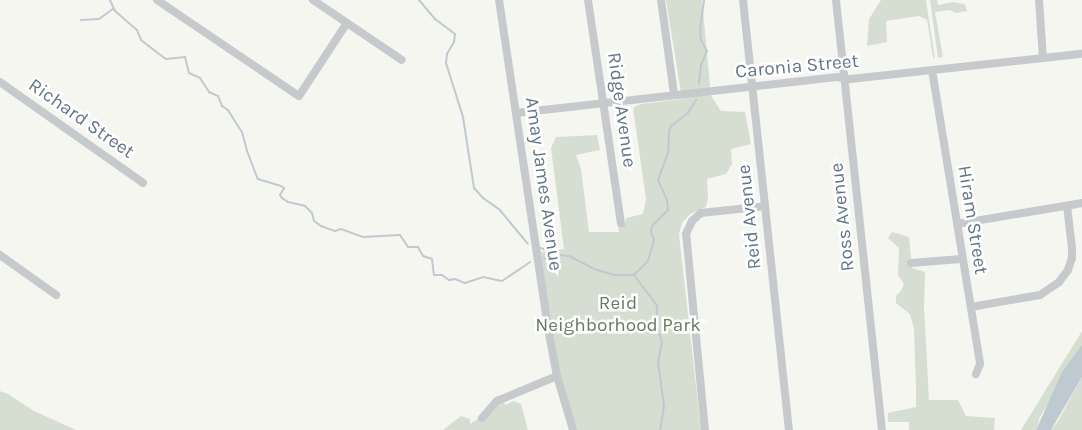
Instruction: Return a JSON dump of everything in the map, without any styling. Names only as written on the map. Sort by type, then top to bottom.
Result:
[{"type":"street","points":[[157,0],[299,96],[347,23]]},
{"type":"street","points":[[314,0],[402,60]]},
{"type":"street","name":"Amay James Avenue","points":[[499,0],[557,376],[573,430]]},
{"type":"street","name":"Ridge Avenue","points":[[588,0],[621,224]]},
{"type":"street","points":[[660,0],[674,94]]},
{"type":"street","name":"Reid Avenue","points":[[743,0],[788,430]]},
{"type":"street","name":"Ross Avenue","points":[[836,0],[882,430]]},
{"type":"street","points":[[1039,0],[1043,58]]},
{"type":"street","name":"Caronia Street","points":[[516,113],[674,94],[753,88],[837,77],[845,78],[932,70],[1082,54]]},
{"type":"street","name":"Hiram Street","points":[[932,70],[961,258],[980,364],[976,374]]},
{"type":"street","name":"Richard Street","points":[[0,82],[143,183]]},
{"type":"street","points":[[957,224],[1082,203]]},
{"type":"street","points":[[706,430],[686,234],[692,221],[701,213],[765,206]]},
{"type":"street","points":[[970,307],[1040,295],[1059,282],[1068,270],[1072,258],[1067,206]]},
{"type":"street","points":[[0,255],[56,295]]},
{"type":"street","points":[[911,263],[961,258]]},
{"type":"street","points":[[482,418],[497,401],[557,376]]},
{"type":"green space","name":"Reid Neighborhood Park","points":[[666,0],[702,0],[711,96],[721,111],[745,112],[751,144],[731,149],[732,164],[726,174],[707,179],[708,198],[706,207],[690,214],[682,223],[679,234],[701,430],[576,430],[561,383],[550,327],[540,252],[564,249],[551,148],[556,137],[597,135],[600,150],[576,155],[581,169],[589,232],[619,232],[618,225],[625,224],[626,218],[643,214],[646,199],[633,108],[641,104],[682,99]]},
{"type":"green space","points":[[881,0],[926,0],[935,59],[933,57],[927,20],[919,16],[886,21],[887,42],[867,46],[869,19]]},
{"type":"green space","points":[[930,0],[937,0],[938,5],[953,2],[965,4],[967,11],[957,13],[949,10],[935,12],[943,57],[938,58]]},
{"type":"green space","points":[[892,232],[909,237],[912,268],[925,272],[924,307],[929,400],[958,400],[966,416],[995,418],[994,430],[909,430],[909,422],[888,422],[888,413],[916,407],[914,329],[910,314],[896,303],[896,296],[904,284],[898,275],[899,248],[888,238]]},
{"type":"green space","points":[[1082,331],[1082,345],[1040,417],[1036,430],[1021,430]]},
{"type":"green space","points":[[1082,377],[1082,430],[1051,430],[1058,421]]},
{"type":"green space","points":[[0,391],[34,411],[76,430],[0,430]]},
{"type":"green space","points":[[514,401],[521,404],[528,430],[443,430],[461,416],[470,419],[470,424],[504,402],[505,405]]},
{"type":"shaded area","points":[[1082,345],[1082,377],[1051,430],[1036,430],[1062,372]]},
{"type":"waterway","points":[[110,0],[115,11],[137,30],[141,40],[155,51],[166,59],[185,57],[189,73],[200,78],[209,92],[218,96],[222,106],[228,110],[242,132],[258,179],[284,188],[280,195],[282,198],[288,202],[305,206],[312,213],[314,221],[321,226],[335,231],[341,229],[363,237],[400,235],[408,247],[418,247],[423,256],[432,259],[434,275],[442,275],[449,280],[455,279],[465,283],[483,277],[502,281],[530,262]]},
{"type":"waterway","points":[[419,0],[435,19],[455,34],[454,42],[447,54],[446,63],[463,117],[474,188],[483,198],[499,209],[528,244]]},
{"type":"waterway","points":[[699,84],[701,65],[707,51],[701,40],[700,29],[704,0]]},
{"type":"waterway","points":[[81,20],[99,19],[113,9]]},
{"type":"waterway","points":[[541,248],[557,255],[569,256],[597,270],[614,275],[634,275],[648,261],[654,240],[651,232],[652,226],[668,210],[667,200],[658,180],[668,153],[669,131],[671,126],[687,114],[696,100]]},
{"type":"waterway","points":[[544,259],[557,255]]},
{"type":"waterway","points":[[634,275],[657,305],[657,326],[662,342],[658,362],[664,406],[660,430]]}]
